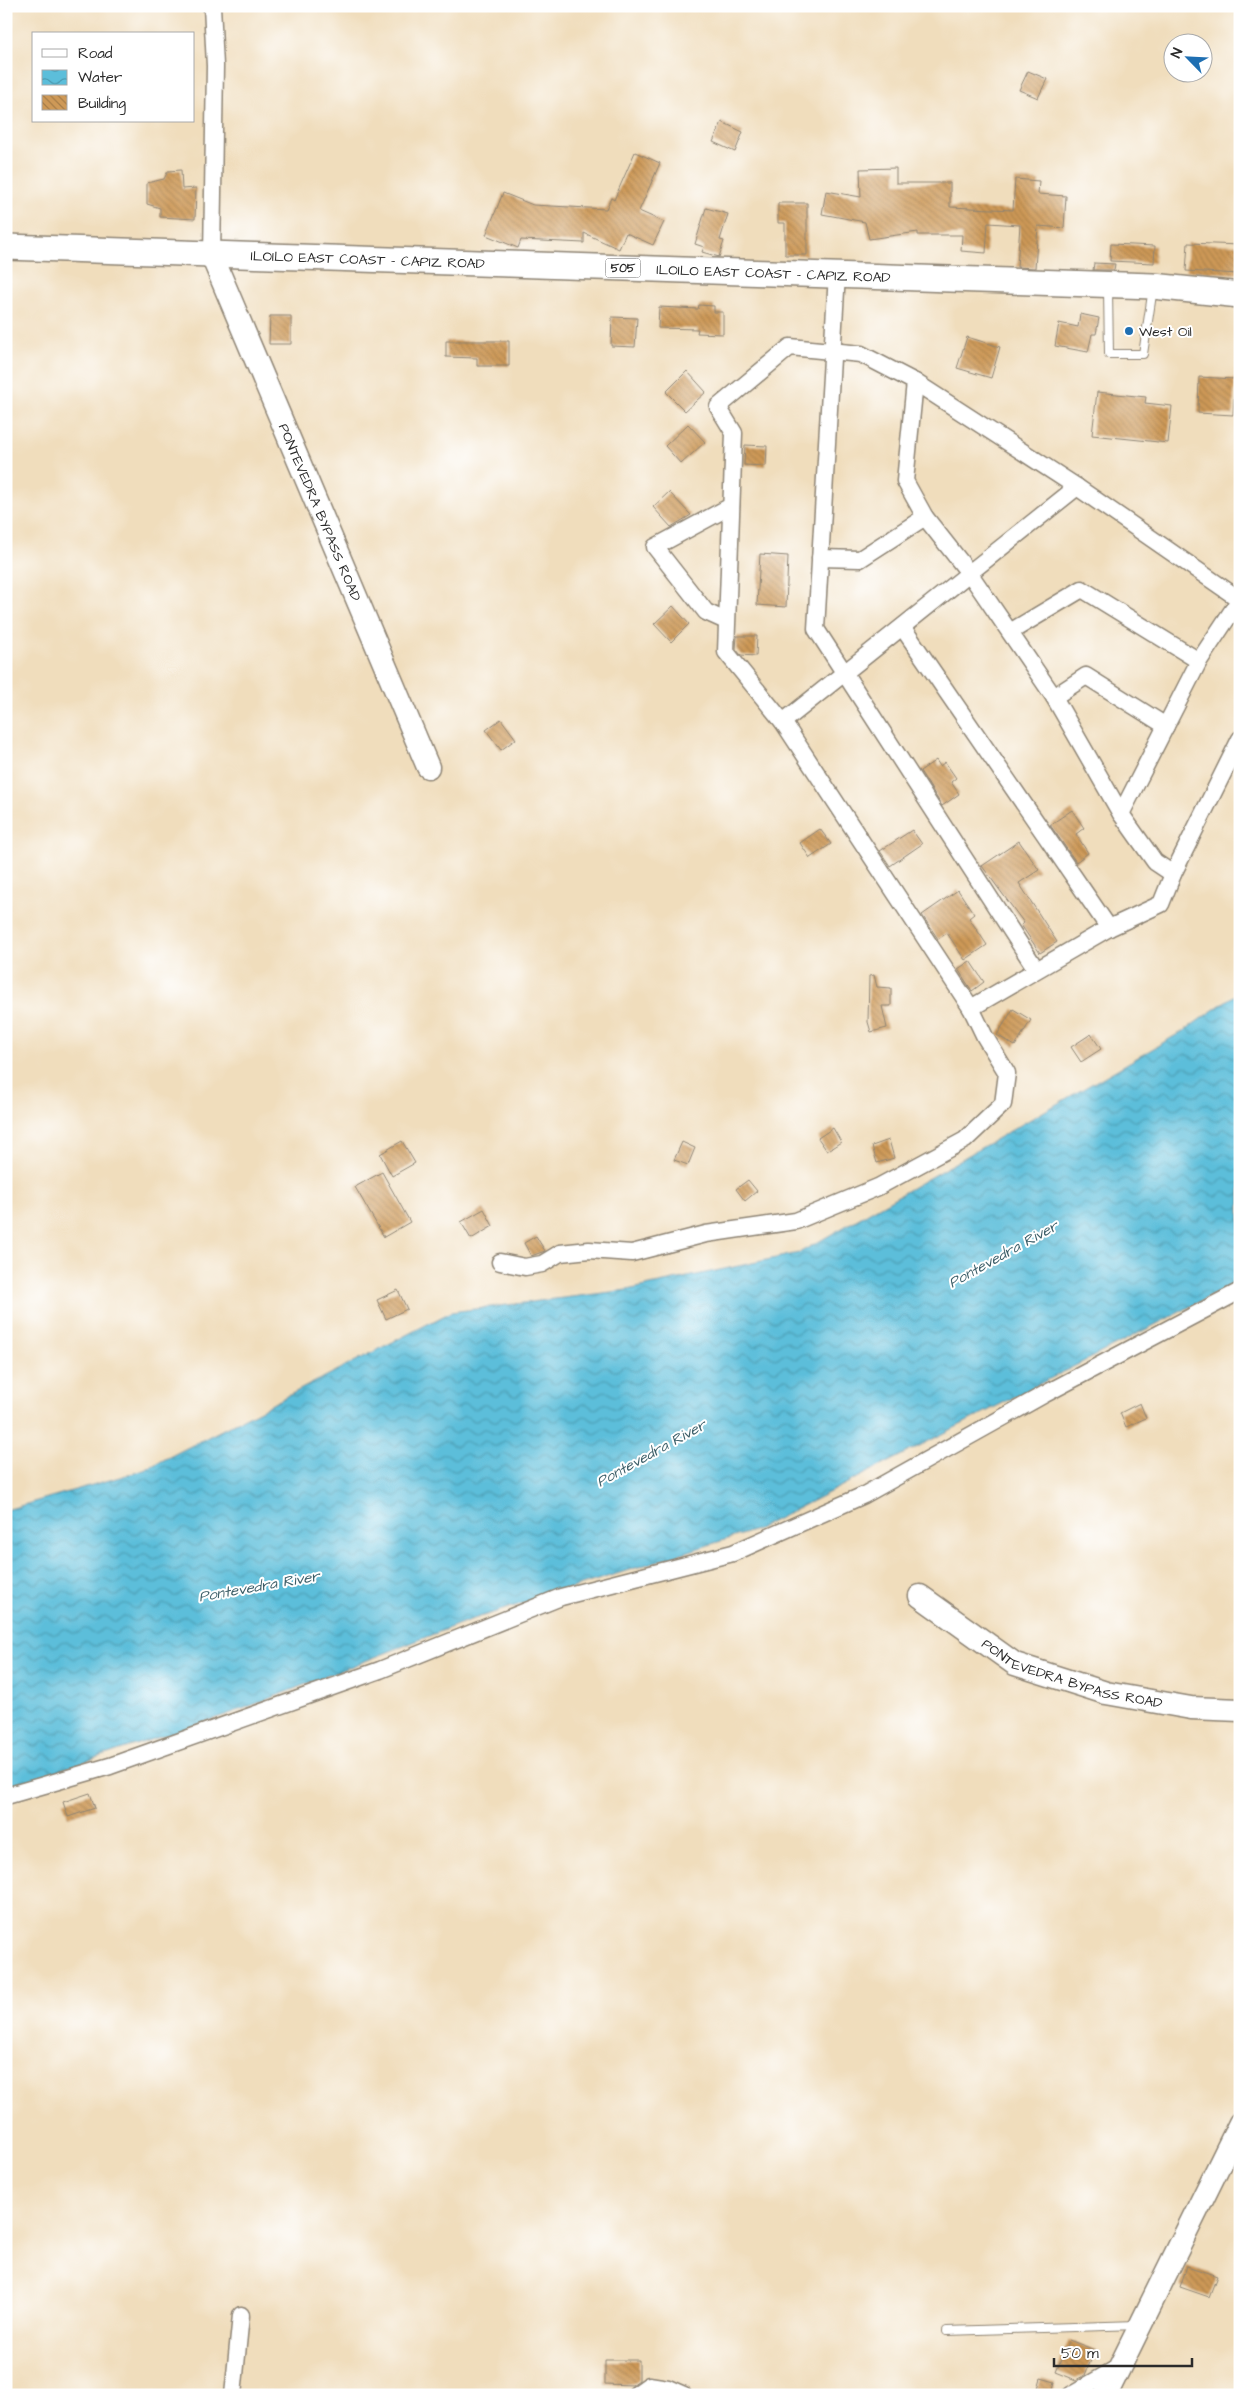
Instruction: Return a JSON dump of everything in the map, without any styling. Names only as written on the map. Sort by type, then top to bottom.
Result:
[{"type":"main road","name":"ILOILO EAST COAST – CAPIZ ROAD","points":[[6,248],[1108,284],[1240,294]]},
{"type":"main road","name":"PONTEVEDRA BYPASS ROAD","points":[[212,256],[428,767]]},
{"type":"main road","name":"PONTEVEDRA BYPASS ROAD","points":[[920,1596],[1014,1664],[1106,1693],[1191,1708],[1240,1710]]},
{"type":"main road","points":[[1106,2395],[1240,2123]]},
{"type":"street","points":[[212,6],[215,66],[212,256]]},
{"type":"street","points":[[837,274],[816,629],[1036,969]]},
{"type":"street","points":[[500,1262],[525,1267],[542,1264],[560,1253],[589,1250],[632,1253],[706,1234],[796,1221],[878,1187],[965,1140],[1004,1104],[1007,1073],[985,1037],[971,1008],[782,722],[726,652],[734,433],[718,407],[790,347],[861,354],[915,382],[1077,487],[1240,599],[1199,661],[1121,814]]},
{"type":"street","points":[[915,382],[906,481],[925,517],[970,574],[1054,697],[1121,814],[1155,862],[1173,874]]},
{"type":"street","points":[[782,722],[846,673],[1077,487]]},
{"type":"street","points":[[726,622],[706,612],[655,547],[731,506]]},
{"type":"street","points":[[820,558],[860,559],[925,517]]},
{"type":"street","points":[[1010,632],[1082,589],[1199,661]]},
{"type":"street","points":[[902,628],[1109,928]]},
{"type":"street","points":[[1054,697],[1086,676],[1166,726]]},
{"type":"street","points":[[971,1008],[1109,928],[1161,904],[1173,874],[1240,739]]},
{"type":"street","points":[[6,1796],[110,1766],[380,1670],[561,1597],[733,1553],[864,1495],[1045,1394],[1240,1291]]},
{"type":"street","points":[[233,2395],[241,2315]]},
{"type":"street","points":[[1071,2395],[1119,2367]]},
{"type":"street","points":[[635,2395],[649,2385],[668,2388],[684,2395]]},
{"type":"lane","points":[[1108,284],[1109,354],[1143,354],[1154,286]]},
{"type":"lane","points":[[948,2331],[1139,2325]]},
{"type":"water","name":"Pontevedra River","points":[[1240,991],[1240,1281],[756,1530],[467,1621],[240,1710],[6,1788],[6,1510],[144,1470],[451,1312],[627,1290],[799,1253],[1185,1030]]},
{"type":"building","points":[[1028,71],[1047,79],[1038,98],[1019,90]]},
{"type":"building","points":[[722,122],[743,132],[735,152],[713,142]]},
{"type":"building","points":[[635,152],[660,163],[639,211],[664,222],[653,245],[626,233],[619,249],[584,233],[584,243],[521,240],[518,248],[486,235],[503,193],[533,205],[606,209],[611,198],[614,200]]},
{"type":"building","points":[[896,168],[896,183],[950,183],[950,207],[1013,210],[1015,179],[1039,181],[1038,194],[1066,196],[1064,228],[1038,226],[1035,268],[1017,267],[1020,225],[988,223],[986,253],[961,251],[962,235],[918,235],[918,232],[869,239],[865,222],[822,214],[826,191],[861,197],[860,169]]},
{"type":"building","points":[[181,170],[182,189],[196,188],[195,219],[160,217],[160,208],[147,204],[147,183],[164,179],[168,171]]},
{"type":"building","points":[[778,203],[807,203],[807,255],[785,255],[785,223],[778,223]]},
{"type":"building","points":[[706,208],[728,214],[720,240],[724,241],[719,257],[702,252],[704,247],[695,244]]},
{"type":"building","points":[[1188,243],[1240,245],[1240,274],[1186,271]]},
{"type":"building","points":[[1111,244],[1155,246],[1154,263],[1110,261]]},
{"type":"building","points":[[1094,263],[1115,264],[1114,270],[1093,270]]},
{"type":"building","points":[[699,305],[714,306],[714,312],[723,312],[723,334],[697,333],[698,329],[658,328],[659,307],[698,309]]},
{"type":"building","points":[[1080,314],[1099,318],[1096,334],[1092,334],[1088,352],[1055,346],[1059,323],[1078,327]]},
{"type":"building","points":[[270,316],[291,316],[291,344],[269,344]]},
{"type":"building","points":[[612,317],[637,318],[635,347],[611,346]]},
{"type":"building","points":[[967,337],[1000,347],[991,378],[957,368]]},
{"type":"building","points":[[446,341],[509,341],[509,366],[477,366],[477,358],[446,357]]},
{"type":"building","points":[[687,371],[706,392],[685,411],[666,392]]},
{"type":"building","points":[[1199,377],[1235,379],[1233,415],[1198,413]]},
{"type":"building","points":[[1097,392],[1146,397],[1145,403],[1172,406],[1168,443],[1092,435]]},
{"type":"building","points":[[688,424],[705,442],[681,464],[665,446]]},
{"type":"building","points":[[745,445],[767,446],[766,466],[744,465]]},
{"type":"building","points":[[669,492],[691,515],[671,527],[653,507]]},
{"type":"building","points":[[760,554],[788,556],[786,607],[757,605]]},
{"type":"building","points":[[673,606],[689,624],[671,642],[654,624]]},
{"type":"building","points":[[737,636],[757,636],[756,656],[741,655],[736,649]]},
{"type":"building","points":[[501,719],[516,739],[501,750],[486,730]]},
{"type":"building","points":[[936,760],[940,766],[945,762],[956,778],[951,782],[959,794],[942,806],[920,771]]},
{"type":"building","points":[[1072,810],[1084,828],[1076,834],[1088,853],[1076,862],[1050,825]]},
{"type":"building","points":[[820,829],[831,844],[810,858],[800,843]]},
{"type":"building","points":[[912,830],[922,844],[890,866],[880,851]]},
{"type":"building","points":[[1019,841],[1039,870],[1019,883],[1057,942],[1040,953],[1021,925],[1024,923],[982,866]]},
{"type":"building","points":[[958,890],[974,914],[969,918],[987,945],[965,960],[947,933],[938,939],[922,915]]},
{"type":"building","points":[[970,961],[984,982],[972,991],[958,969]]},
{"type":"building","points":[[874,975],[877,987],[891,988],[891,1006],[882,1006],[887,1028],[871,1032],[868,1022],[869,976]]},
{"type":"building","points":[[1013,1009],[1031,1020],[1015,1046],[997,1035]]},
{"type":"building","points":[[1091,1034],[1101,1049],[1081,1062],[1071,1047]]},
{"type":"building","points":[[833,1128],[841,1142],[827,1151],[818,1138]]},
{"type":"building","points":[[889,1140],[894,1158],[877,1163],[872,1146]]},
{"type":"building","points":[[402,1141],[415,1163],[392,1176],[380,1154]]},
{"type":"building","points":[[682,1142],[695,1148],[688,1165],[674,1160]]},
{"type":"building","points":[[382,1172],[410,1222],[384,1237],[355,1187]]},
{"type":"building","points":[[748,1180],[757,1191],[745,1201],[736,1189]]},
{"type":"building","points":[[484,1209],[493,1226],[471,1239],[461,1222]]},
{"type":"building","points":[[536,1236],[545,1251],[531,1256],[524,1243]]},
{"type":"building","points":[[398,1290],[407,1309],[386,1319],[377,1300]]},
{"type":"building","points":[[1140,1403],[1146,1418],[1126,1427],[1120,1413]]},
{"type":"building","points":[[90,1793],[95,1808],[68,1817],[63,1802]]},
{"type":"building","points":[[1187,2266],[1217,2276],[1209,2297],[1180,2287]]},
{"type":"building","points":[[1069,2340],[1095,2350],[1085,2375],[1076,2380],[1056,2372]]},
{"type":"building","points":[[605,2360],[639,2360],[639,2380],[632,2385],[605,2384]]},
{"type":"building","points":[[1041,2378],[1055,2382],[1051,2395],[1036,2395]]},
{"type":"place","name":"West Oil","points":[[1129,331]]}]
